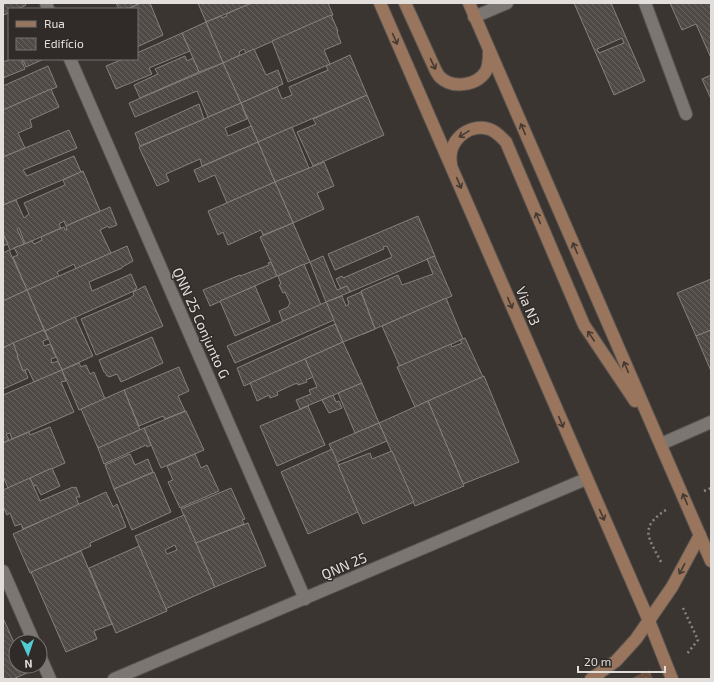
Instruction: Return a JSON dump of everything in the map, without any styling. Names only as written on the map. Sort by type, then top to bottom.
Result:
[{"type":"main road","name":"Via N3","points":[[380,3],[649,621],[672,679]]},
{"type":"main road","points":[[405,3],[435,69],[441,77],[449,82],[459,84],[469,83],[479,79],[486,71],[488,66],[489,51]]},
{"type":"main road","points":[[469,3],[652,427],[706,533],[711,561]]},
{"type":"main road","points":[[452,168],[450,157],[453,146],[459,137],[469,130],[479,128],[490,129],[499,134],[506,142],[584,325],[652,427]]},
{"type":"main road","points":[[591,679],[616,661],[636,640],[706,533]]},
{"type":"street","points":[[474,16],[507,3]]},
{"type":"street","points":[[645,3],[686,114]]},
{"type":"street","name":"QNN 25 Conjunto G","points":[[70,60],[305,599]]},
{"type":"street","points":[[661,444],[711,422]]},
{"type":"street","name":"QNN 25","points":[[114,679],[586,479]]},
{"type":"street","points":[[3,571],[31,634]]},
{"type":"shaded area","points":[[649,670],[653,679],[630,679]]},
{"type":"building","points":[[3,3],[25,3],[26,5],[20,8],[8,8],[8,13],[3,15]]},
{"type":"building","points":[[116,3],[141,3],[129,8],[118,8]]},
{"type":"building","points":[[141,3],[150,3],[163,35],[138,47],[138,8],[129,8]]},
{"type":"building","points":[[198,3],[252,3],[206,22]]},
{"type":"building","points":[[252,3],[328,3],[333,15],[246,53],[244,49],[239,52],[240,55],[223,63],[206,22],[221,16],[222,18],[227,16],[226,14]]},
{"type":"building","points":[[574,3],[611,3],[645,81],[614,95]],"holes":[[[622,38],[624,43],[599,53],[597,49]]]},
{"type":"building","points":[[670,3],[711,3],[711,58],[696,24],[682,30]]},
{"type":"building","points":[[331,15],[338,31],[337,32],[341,43],[324,50],[330,64],[288,82],[272,41]]},
{"type":"building","points":[[206,22],[223,63],[199,72],[182,33]]},
{"type":"building","points":[[182,33],[190,51],[149,68],[152,74],[116,89],[106,66],[121,60],[138,60],[138,53]]},
{"type":"building","points":[[254,49],[266,75],[278,70],[283,84],[241,103],[223,63]]},
{"type":"building","points":[[350,55],[367,95],[258,142],[241,103],[277,87],[282,99],[292,95],[289,87],[328,70],[326,66]]},
{"type":"building","points":[[185,56],[187,61],[193,58],[199,72],[140,98],[134,85],[158,74],[155,69]]},
{"type":"building","points":[[8,60],[21,60],[25,69],[3,78],[3,62]]},
{"type":"building","points":[[23,60],[42,60],[26,67]]},
{"type":"building","points":[[223,63],[241,103],[208,117],[197,91],[135,117],[129,103]]},
{"type":"building","points":[[48,66],[57,87],[3,110],[3,86]]},
{"type":"building","points":[[711,75],[711,99],[702,79]]},
{"type":"building","points":[[51,89],[59,107],[30,120],[32,127],[18,133],[25,148],[3,157],[3,110]]},
{"type":"building","points":[[367,95],[384,135],[313,166],[297,132],[316,124],[313,119]]},
{"type":"building","points":[[241,103],[247,119],[225,128],[228,136],[251,126],[258,142],[202,166],[200,159],[166,174],[169,181],[157,186],[139,147]]},
{"type":"building","points":[[199,104],[204,119],[140,146],[135,133]]},
{"type":"building","points":[[292,127],[309,168],[275,182],[258,142]]},
{"type":"building","points":[[69,130],[77,148],[23,170],[27,176],[74,156],[81,172],[3,205],[3,157]]},
{"type":"building","points":[[258,142],[275,182],[227,203],[215,175],[199,182],[194,170]]},
{"type":"building","points":[[324,162],[334,186],[317,193],[324,209],[293,223],[275,182]]},
{"type":"building","points":[[83,171],[100,211],[66,226],[64,221],[59,224],[61,228],[25,244],[19,228],[17,229],[24,244],[10,250],[3,233],[3,205],[16,200],[24,218],[29,214],[24,203],[65,185],[63,180]]},
{"type":"building","points":[[275,182],[293,223],[263,235],[261,230],[228,245],[223,232],[218,235],[208,211]]},
{"type":"building","points":[[110,207],[117,225],[109,228],[108,226],[100,230],[111,253],[76,269],[74,264],[57,272],[59,276],[27,290],[13,257],[18,255],[14,248],[32,241],[34,244],[42,240],[41,237],[64,227],[65,230],[67,230],[66,226]]},
{"type":"building","points":[[418,216],[435,256],[350,292],[347,286],[341,289],[336,279],[342,276],[343,278],[392,257],[387,246],[383,247],[384,249],[335,270],[328,254]]},
{"type":"building","points":[[293,223],[310,262],[277,276],[260,237]]},
{"type":"building","points":[[3,234],[8,244],[3,246]]},
{"type":"building","points":[[127,246],[133,261],[122,268],[89,282],[92,291],[131,274],[137,288],[135,289],[136,290],[45,331],[27,290]]},
{"type":"building","points":[[9,250],[27,290],[3,301],[3,253]]},
{"type":"building","points":[[323,256],[337,290],[347,286],[350,292],[326,302],[310,262]]},
{"type":"building","points":[[435,256],[452,296],[375,329],[361,291],[398,275],[402,285],[433,274],[427,259]]},
{"type":"building","points":[[271,262],[277,276],[210,306],[203,290],[269,265],[268,263]]},
{"type":"building","points":[[304,264],[321,305],[283,322],[279,311],[288,307],[290,303],[285,292],[283,293],[279,285],[281,284],[278,276]]},
{"type":"building","points":[[711,279],[711,330],[696,336],[677,293]]},
{"type":"building","points":[[145,286],[163,326],[96,355],[81,319],[130,298],[134,295],[133,292]]},
{"type":"building","points":[[255,286],[270,321],[235,336],[220,301]]},
{"type":"building","points":[[27,290],[44,330],[3,348],[3,301]]},
{"type":"building","points":[[361,292],[375,329],[343,342],[326,302],[342,296],[346,306],[349,304],[347,298]]},
{"type":"building","points":[[446,298],[463,339],[400,367],[382,326]]},
{"type":"building","points":[[326,302],[334,320],[235,363],[227,346]]},
{"type":"building","points":[[75,317],[93,356],[62,370],[45,331]]},
{"type":"building","points":[[335,324],[343,342],[244,386],[237,368]]},
{"type":"building","points":[[44,330],[48,339],[43,341],[44,346],[50,344],[56,357],[51,359],[52,363],[58,361],[62,370],[34,382],[28,369],[23,371],[13,343]]},
{"type":"building","points":[[711,330],[711,371],[696,336]]},
{"type":"building","points":[[152,337],[163,363],[121,382],[117,374],[109,377],[107,376],[99,360]]},
{"type":"building","points":[[465,338],[483,377],[415,407],[397,367],[451,344],[452,347],[462,343],[460,340]]},
{"type":"building","points":[[343,342],[362,383],[300,409],[296,400],[311,394],[309,390],[317,387],[305,359]]},
{"type":"building","points":[[13,343],[23,371],[25,370],[28,378],[3,389],[3,348]]},
{"type":"building","points":[[305,359],[313,377],[306,380],[307,382],[298,385],[297,383],[277,392],[278,395],[270,398],[269,395],[257,401],[250,383]]},
{"type":"building","points":[[79,363],[81,367],[86,365],[90,374],[94,372],[105,399],[79,410],[62,370]]},
{"type":"building","points":[[179,367],[189,391],[178,396],[185,411],[165,419],[163,416],[139,426],[124,390]]},
{"type":"building","points":[[62,370],[66,381],[61,382],[74,412],[12,439],[10,433],[6,434],[9,440],[3,443],[3,395]]},
{"type":"building","points":[[484,376],[519,462],[463,484],[428,401]]},
{"type":"building","points":[[362,383],[379,423],[355,433],[338,393]]},
{"type":"building","points":[[124,390],[140,430],[98,448],[81,409]]},
{"type":"building","points":[[333,395],[336,402],[339,401],[342,408],[329,413],[322,400]]},
{"type":"building","points":[[428,401],[464,486],[415,506],[379,423]]},
{"type":"building","points":[[308,406],[325,445],[277,466],[260,426]]},
{"type":"building","points":[[186,411],[204,450],[161,468],[144,428]]},
{"type":"building","points":[[379,423],[387,441],[337,462],[329,444]]},
{"type":"building","points":[[50,427],[65,463],[8,488],[3,476],[3,443],[29,432],[30,435]]},
{"type":"building","points":[[144,428],[151,445],[147,447],[146,445],[104,464],[98,448]]},
{"type":"building","points":[[332,449],[358,512],[308,534],[281,472]]},
{"type":"building","points":[[392,451],[414,502],[363,524],[338,465],[370,453],[372,459]]},
{"type":"building","points":[[130,454],[135,465],[148,459],[153,472],[114,489],[105,465]]},
{"type":"building","points":[[195,454],[201,468],[207,465],[219,491],[180,508],[168,482],[173,480],[167,466]]},
{"type":"building","points":[[52,468],[60,486],[41,495],[36,485],[33,486],[30,478]]},
{"type":"building","points":[[154,472],[171,512],[132,530],[114,489]]},
{"type":"building","points":[[30,478],[40,501],[76,487],[80,497],[76,497],[79,505],[23,529],[21,524],[15,526],[10,513],[7,515],[3,506],[3,490]]},
{"type":"building","points":[[231,488],[245,519],[242,520],[244,524],[196,543],[181,509]]},
{"type":"building","points":[[106,492],[113,507],[117,504],[126,527],[90,543],[91,546],[30,573],[13,534]]},
{"type":"building","points":[[184,515],[215,587],[165,609],[135,536]],"holes":[[[175,545],[177,550],[167,554],[165,550]]]},
{"type":"building","points":[[248,523],[266,566],[215,587],[196,543]]},
{"type":"building","points":[[139,546],[167,611],[116,633],[89,568]]},
{"type":"building","points":[[81,551],[112,624],[94,631],[97,639],[66,652],[31,572]]},
{"type":"building","points":[[3,618],[10,634],[8,634],[8,674],[25,674],[13,679],[3,679]]}]
